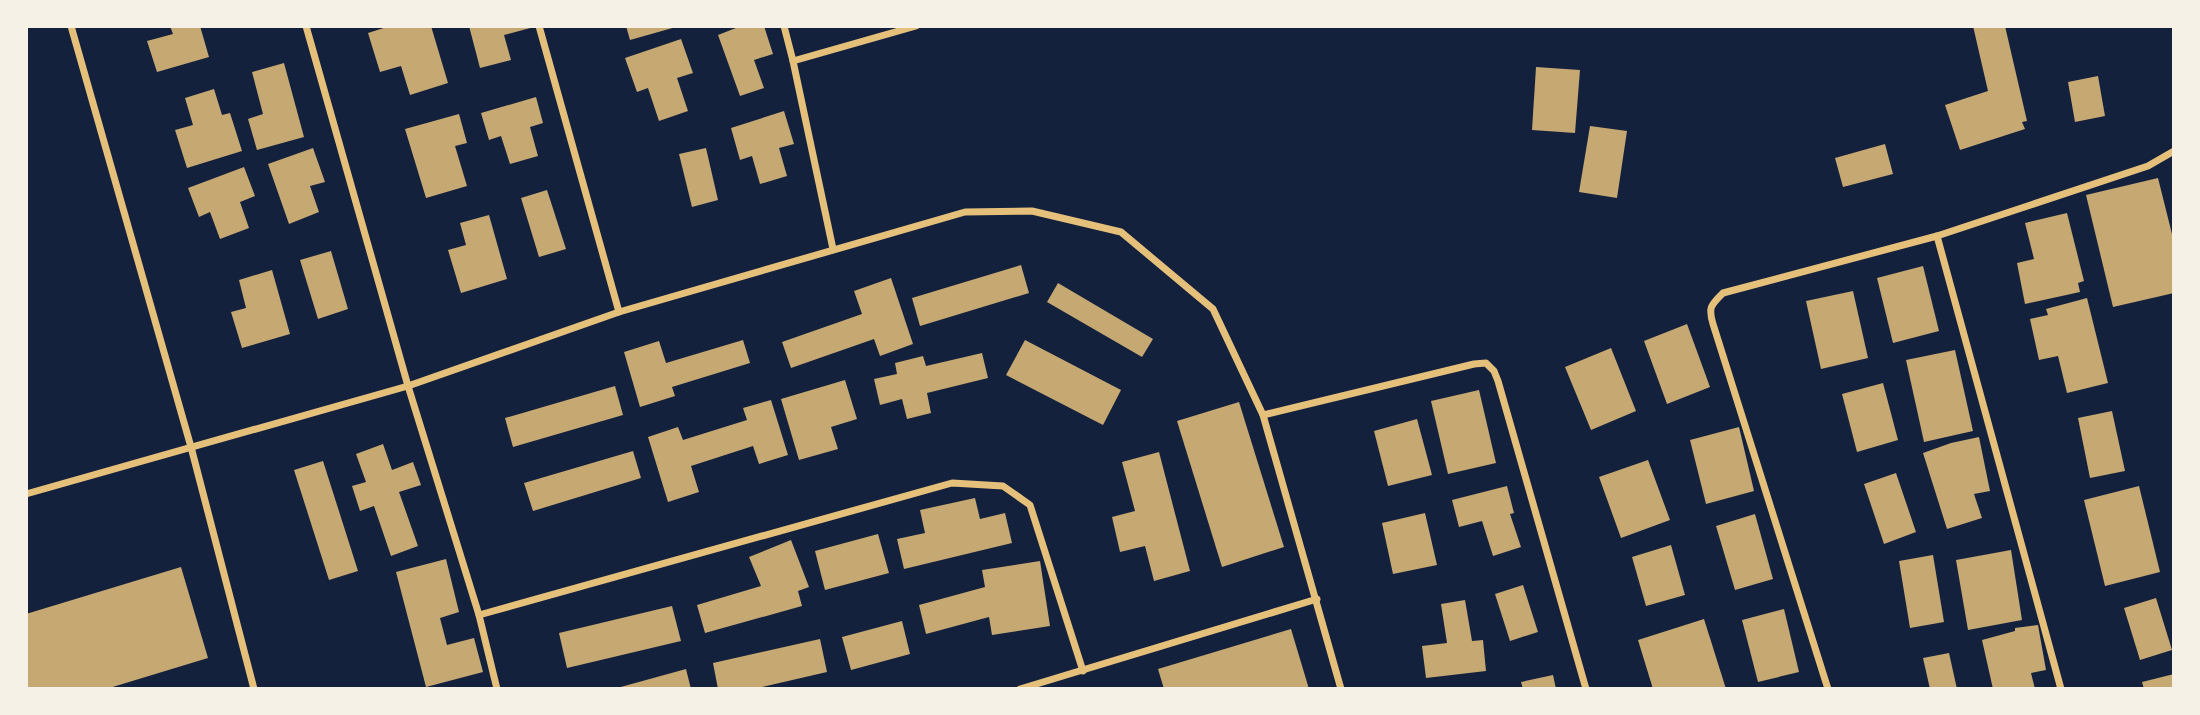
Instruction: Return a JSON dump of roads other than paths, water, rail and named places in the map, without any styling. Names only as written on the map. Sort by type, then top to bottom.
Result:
[{"type":"street","points":[[71,26],[191,447],[254,689]]},
{"type":"street","points":[[306,26],[408,386],[479,615],[497,689]]},
{"type":"street","points":[[539,26],[619,312]]},
{"type":"street","points":[[784,26],[833,249]]},
{"type":"street","points":[[793,61],[916,26]]},
{"type":"street","points":[[1828,689],[1713,324],[1710,314],[1712,304],[1723,293],[1937,236],[2148,166],[2174,151]]},
{"type":"street","points":[[26,494],[408,386],[619,312],[833,249],[965,212],[1032,211],[1121,232],[1213,309],[1263,415],[1341,689]]},
{"type":"street","points":[[1937,236],[2061,689]]},
{"type":"street","points":[[1263,415],[1486,363],[1494,371],[1498,381],[1586,689]]},
{"type":"street","points":[[479,615],[951,483],[982,484],[1003,486],[1030,505],[1083,671]]},
{"type":"street","points":[[1020,689],[1317,599]]}]
